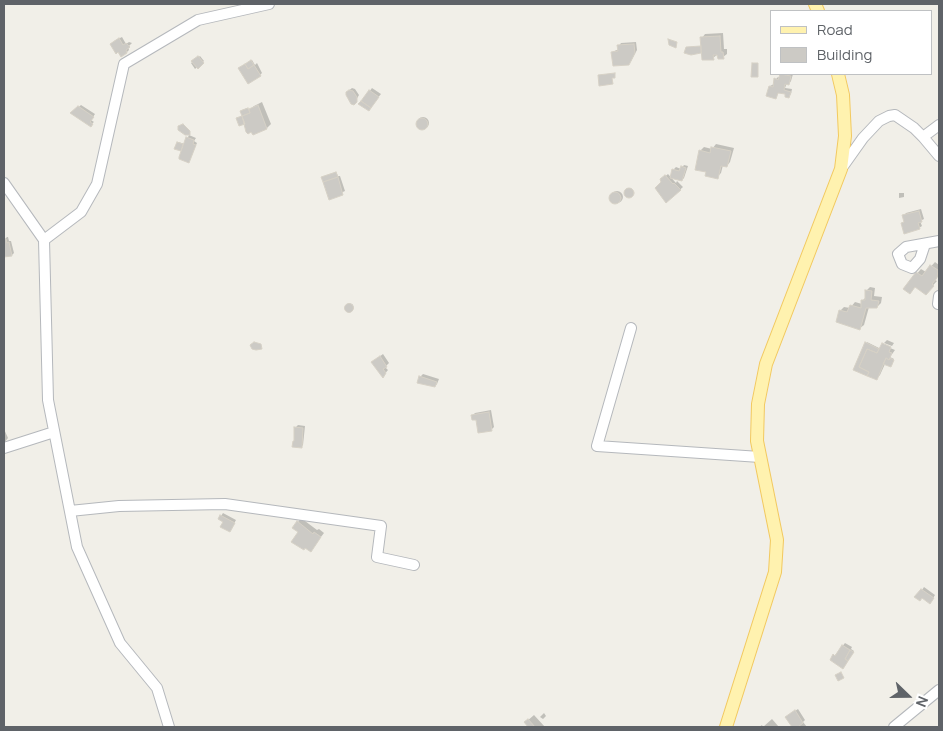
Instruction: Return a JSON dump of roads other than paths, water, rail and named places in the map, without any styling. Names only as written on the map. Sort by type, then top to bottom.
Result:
[{"type":"main road","points":[[726,727],[775,572],[777,540],[757,441],[758,404],[766,364],[841,169],[845,136],[843,95],[838,75]]},
{"type":"street","points":[[222,4],[228,13]]},
{"type":"street","points":[[44,240],[81,212],[97,184],[124,64],[198,20],[269,4]]},
{"type":"street","points":[[841,169],[879,121],[895,115],[914,128],[939,156]]},
{"type":"street","points":[[923,137],[939,125]]},
{"type":"street","points":[[4,183],[44,240],[48,400],[77,547],[120,643],[157,688],[169,727]]},
{"type":"street","points":[[925,244],[939,241]]},
{"type":"street","points":[[631,328],[597,446],[760,457]]},
{"type":"street","points":[[4,448],[54,432]]},
{"type":"street","points":[[70,511],[119,506],[225,504],[365,523],[381,526],[377,556],[414,565]]},
{"type":"street","points":[[894,727],[939,690]]}]
